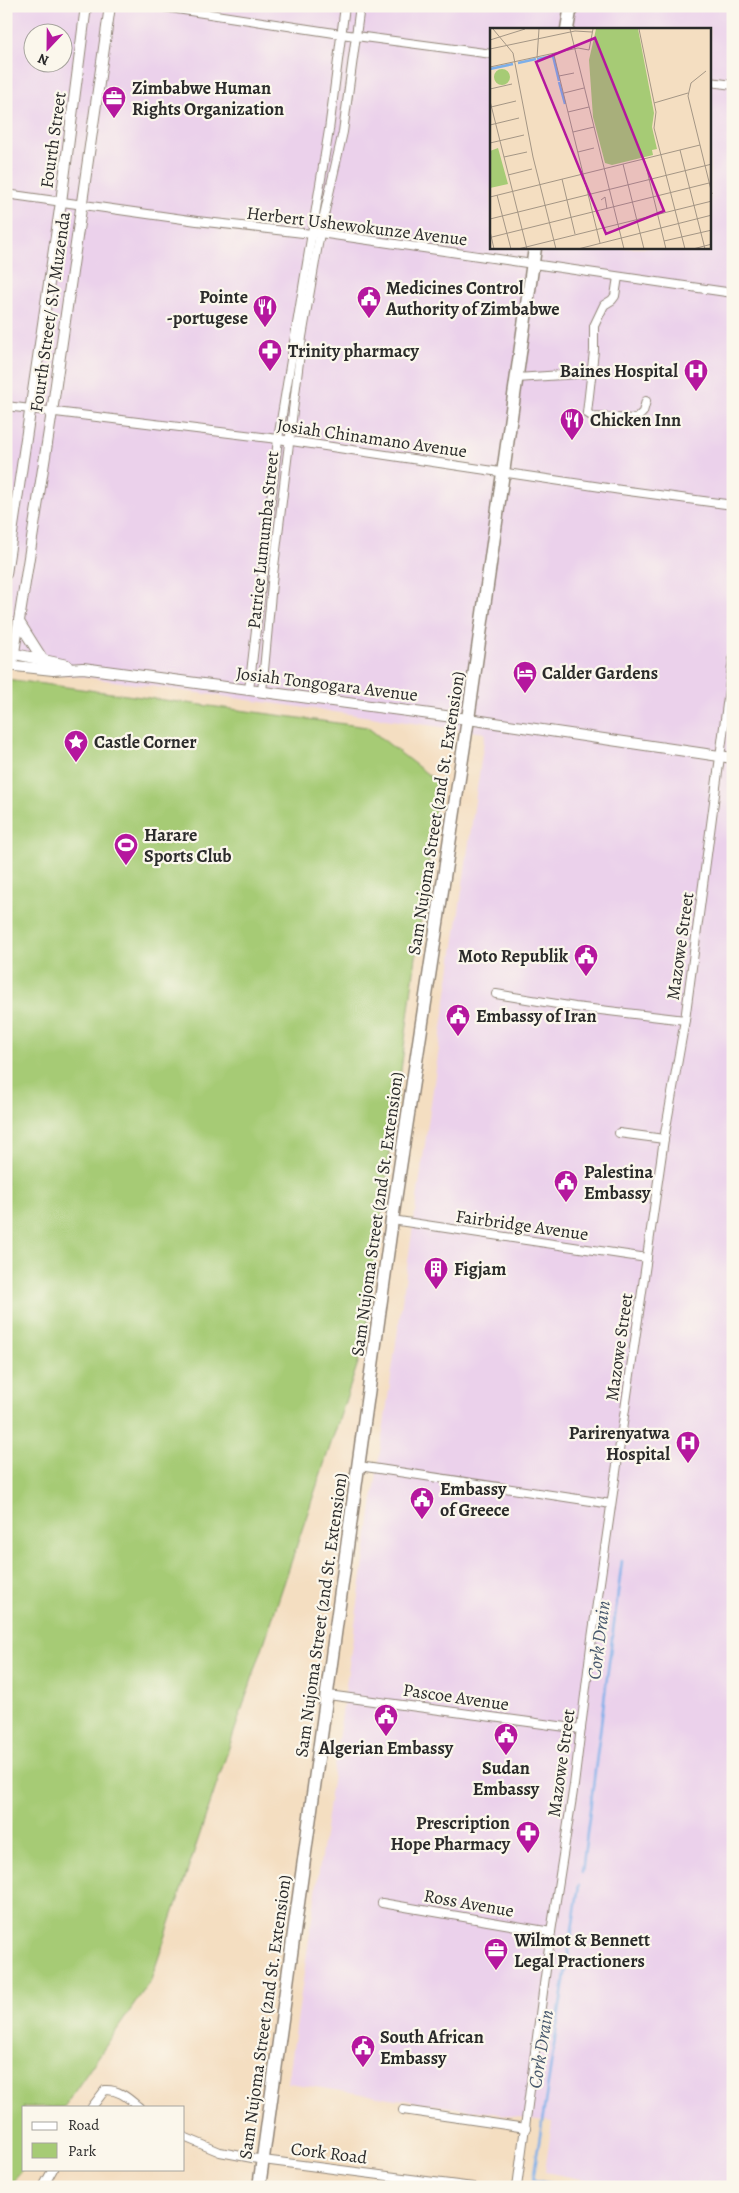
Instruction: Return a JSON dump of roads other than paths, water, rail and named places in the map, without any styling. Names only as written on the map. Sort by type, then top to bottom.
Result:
[{"type":"highway","points":[[567,28],[571,6]]},
{"type":"highway","name":"Sam Nujoma Street (2nd St. Extension)","points":[[258,2187],[360,1466],[392,1220],[468,719],[535,249]]},
{"type":"main road","name":"Fourth Street","points":[[6,574],[29,408],[61,202],[86,6]]},
{"type":"main road","name":"Fourth Street/ S.V Muzenda","points":[[19,622],[52,412],[110,6]]},
{"type":"main road","points":[[9,665],[10,653],[19,622]]},
{"type":"main road","points":[[19,622],[43,660]]},
{"type":"main road","points":[[10,653],[83,668]]},
{"type":"main road","name":"Josiah Tongogara Avenue","points":[[9,665],[53,670],[83,668],[468,719],[733,758]]},
{"type":"street","points":[[157,6],[341,34],[490,54]]},
{"type":"street","name":"Patrice Lumumba Street","points":[[262,692],[289,441],[345,6]]},
{"type":"street","name":"Patrice Lumumba Street","points":[[249,690],[278,439],[316,233],[343,132],[360,6]]},
{"type":"street","points":[[712,82],[733,84]]},
{"type":"street","name":"Herbert Ushewokunze Avenue","points":[[6,194],[197,221],[316,233],[733,293]]},
{"type":"street","points":[[618,277],[615,296],[604,305],[594,326],[592,373],[587,412],[593,417],[636,419],[643,412],[646,401]]},
{"type":"street","points":[[517,378],[560,376],[579,372],[592,373]]},
{"type":"street","name":"Josiah Chinamano Avenue","points":[[6,406],[278,439],[733,505]]},
{"type":"street","name":"Mazowe Street","points":[[517,2187],[611,1504],[664,1139],[685,1020],[733,659]]},
{"type":"street","points":[[496,994],[575,1007],[685,1020]]},
{"type":"street","points":[[619,1133],[664,1139]]},
{"type":"street","name":"Fairbridge Avenue","points":[[392,1220],[647,1258]]},
{"type":"street","points":[[360,1466],[611,1504]]},
{"type":"street","name":"Pascoe Avenue","points":[[328,1695],[581,1729]]},
{"type":"street","name":"Ross Avenue","points":[[382,1903],[551,1932]]},
{"type":"street","points":[[93,2106],[105,2090],[113,2090],[138,2106]]},
{"type":"street","points":[[404,2110],[526,2128]]},
{"type":"street","name":"Cork Road","points":[[185,2137],[220,2152],[263,2160],[473,2187]]},
{"type":"street","points":[[43,2187],[52,2170]]},
{"type":"waterway","name":"Cork Drain","points":[[582,1872],[622,1561]]},
{"type":"waterway","name":"Cork Drain","points":[[570,2187],[533,2180],[579,1885]]},
{"type":"place","name":"Zimbabwe Human Rights Organization","points":[[114,119]]},
{"type":"place","name":"Medicines Control Authority of Zimbabwe","points":[[369,319]]},
{"type":"place","name":"Pointe -portugese","points":[[265,328]]},
{"type":"place","name":"Trinity pharmacy","points":[[270,372]]},
{"type":"place","name":"Baines Hospital","points":[[696,392]]},
{"type":"place","name":"Chicken Inn","points":[[572,441]]},
{"type":"place","name":"Calder Gardens","points":[[525,694]]},
{"type":"place","name":"Castle Corner","points":[[76,763]]},
{"type":"place","name":"Harare Sports Club","points":[[126,866]]},
{"type":"place","name":"Moto Republik","points":[[586,977]]},
{"type":"place","name":"Embassy of Iran","points":[[458,1037]]},
{"type":"place","name":"Palestina Embassy","points":[[566,1203]]},
{"type":"place","name":"Figjam","points":[[436,1290]]},
{"type":"place","name":"Parirenyatwa Hospital","points":[[688,1464]]},
{"type":"place","name":"Embassy of Greece","points":[[422,1520]]},
{"type":"place","name":"Algerian Embassy","points":[[386,1737]]},
{"type":"place","name":"Sudan Embassy","points":[[506,1756]]},
{"type":"place","name":"Prescription Hope Pharmacy","points":[[528,1854]]},
{"type":"place","name":"Wilmot & Bennett Legal Practioners","points":[[496,1971]]},
{"type":"place","name":"South African Embassy","points":[[363,2068]]}]
